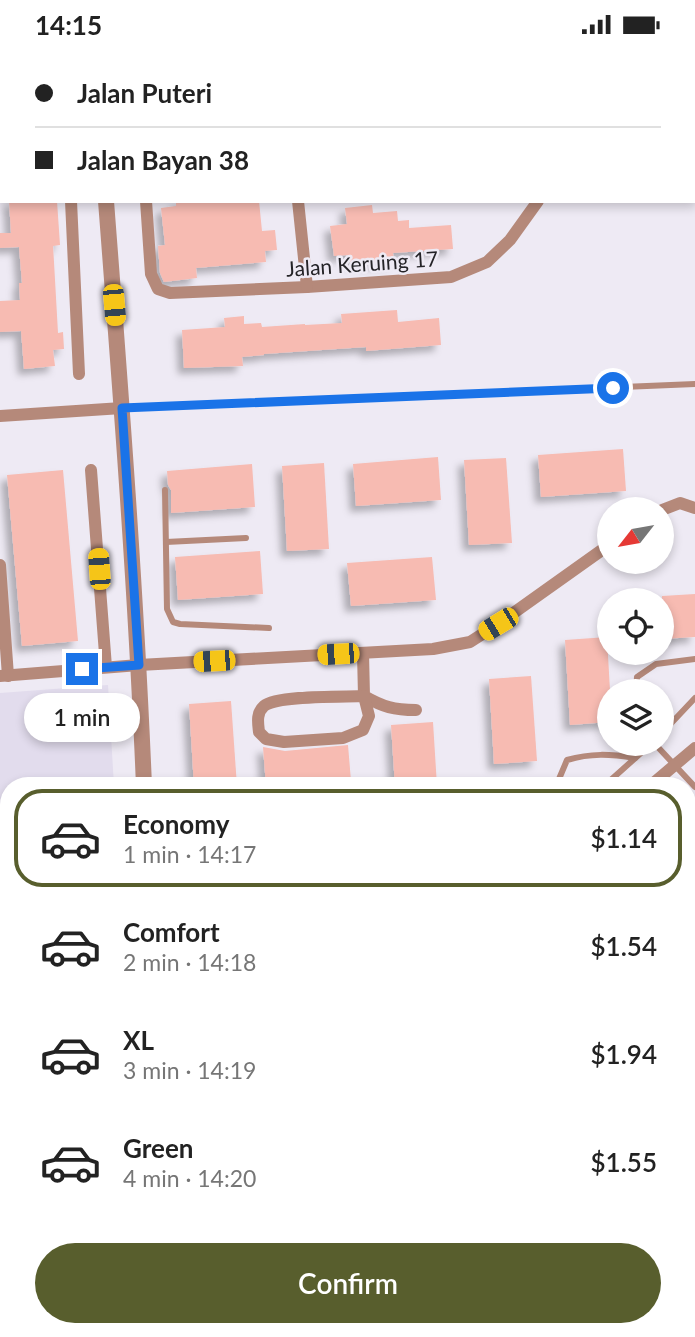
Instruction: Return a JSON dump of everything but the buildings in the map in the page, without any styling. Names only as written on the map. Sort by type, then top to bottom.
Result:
[{"type":"street","points":[[71,203],[79,374]]},
{"type":"street","points":[[106,203],[139,665],[144,777]]},
{"type":"street","name":"Jalan Keruing 17","points":[[146,203],[151,274],[158,289],[170,292],[307,287],[451,277],[487,262],[510,240],[537,203]]},
{"type":"street","points":[[298,203],[307,287]]},
{"type":"street","points":[[0,416],[122,408]]},
{"type":"street","points":[[91,470],[106,667]]},
{"type":"street","points":[[674,505],[680,503],[695,508]]},
{"type":"street","points":[[0,565],[4,676],[106,667],[433,649],[470,642],[597,554]]},
{"type":"street","points":[[363,653],[364,696],[369,716],[363,730],[343,739],[284,742],[266,739],[258,732],[257,717],[264,706],[279,700],[364,696],[395,710],[415,711]]},
{"type":"street","points":[[660,777],[695,748]]},
{"type":"lane","points":[[122,408],[695,384]]},
{"type":"lane","points":[[165,490],[167,609],[173,622],[269,628]]},
{"type":"lane","points":[[166,542],[246,538]]},
{"type":"lane","points":[[637,679],[656,664],[695,659]]},
{"type":"lane","points":[[674,720],[695,698]]},
{"type":"lane","points":[[560,777],[567,760],[585,755],[635,758]]},
{"type":"lane","points":[[614,777],[638,756]]},
{"type":"lane","points":[[667,756],[686,777]]},
{"type":"shaded area","points":[[108,685],[113,777],[0,777],[0,693]]},
{"type":"route","points":[[82,669],[139,665],[122,408],[613,388]]}]
